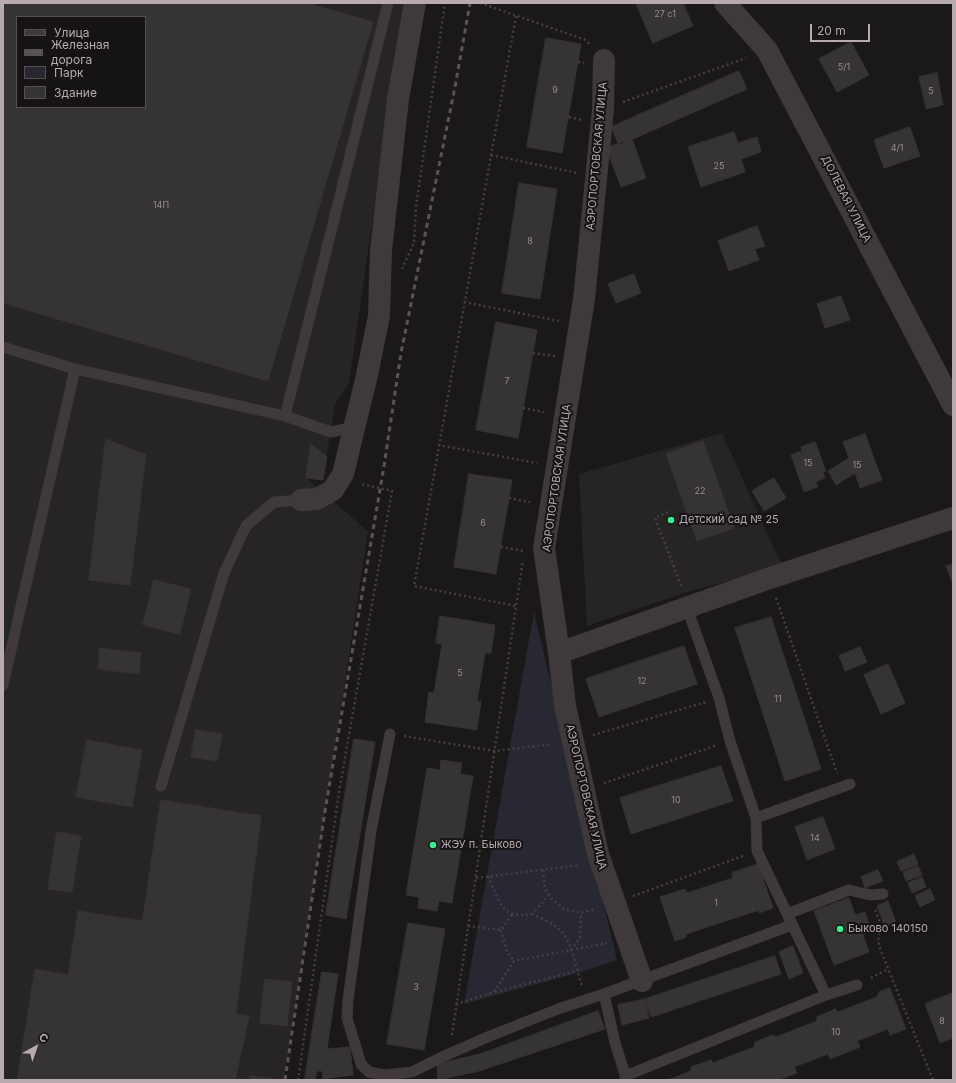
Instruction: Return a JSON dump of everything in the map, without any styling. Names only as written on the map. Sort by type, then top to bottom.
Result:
[{"type":"street","points":[[301,500],[317,500],[333,490],[343,474],[355,427],[379,316],[381,250],[398,99],[415,3]]},
{"type":"street","name":"ДОЛЕВАЯ УЛИЦА","points":[[725,3],[767,50],[953,405]]},
{"type":"street","name":"АЭРОПОРТОВСКАЯ УЛИЦА","points":[[599,55],[603,109],[584,299],[544,548],[560,653],[565,706],[600,862],[607,905],[642,981]]},
{"type":"street","points":[[560,653],[770,578],[953,518]]},
{"type":"lane","points":[[285,416],[388,3]]},
{"type":"lane","points":[[3,347],[75,369],[285,416],[331,432],[355,427]]},
{"type":"lane","points":[[3,685],[75,369]]},
{"type":"lane","points":[[161,786],[224,573],[246,526],[274,502],[301,500]]},
{"type":"lane","points":[[687,608],[719,698],[730,741],[756,818],[757,851],[826,995]]},
{"type":"lane","points":[[390,734],[370,831],[348,1000],[347,1018],[361,1064],[369,1072],[384,1075],[412,1072],[449,1054],[558,1009],[642,981],[792,925]]},
{"type":"lane","points":[[756,818],[846,786]]},
{"type":"lane","points":[[787,914],[849,890],[870,895],[883,894]]},
{"type":"lane","points":[[604,994],[615,1043],[626,1078],[826,995],[857,985]]},
{"type":"path","points":[[402,270],[414,243],[416,207],[444,3]]},
{"type":"path","points":[[480,3],[586,40],[599,55]]},
{"type":"path","points":[[516,16],[438,445],[414,586],[516,606]]},
{"type":"path","points":[[603,109],[767,50]]},
{"type":"path","points":[[490,155],[581,174]]},
{"type":"path","points":[[464,302],[559,321]]},
{"type":"path","points":[[558,328],[560,313]]},
{"type":"path","points":[[553,363],[555,349]]},
{"type":"path","points":[[544,420],[546,406]]},
{"type":"path","points":[[438,445],[538,463]]},
{"type":"path","points":[[537,470],[539,456]]},
{"type":"path","points":[[298,1080],[339,792],[392,491],[339,480]]},
{"type":"path","points":[[531,510],[533,496]]},
{"type":"path","points":[[509,498],[532,503]]},
{"type":"path","points":[[668,512],[655,518],[684,593],[687,608]]},
{"type":"path","points":[[449,1054],[526,544]]},
{"type":"path","points":[[501,548],[524,551]]},
{"type":"path","points":[[770,578],[846,786]]},
{"type":"path","points":[[584,789],[730,741]]},
{"type":"path","points":[[543,870],[546,889],[549,895],[564,909],[581,913],[757,851]]},
{"type":"path","points":[[476,878],[600,862]]},
{"type":"path","points":[[488,876],[502,908],[512,915],[532,914],[548,922],[562,932],[571,950],[586,999]]},
{"type":"path","points":[[532,914],[549,895]]},
{"type":"path","points":[[870,895],[882,927],[878,940],[888,969],[933,1080]]},
{"type":"path","points":[[571,950],[580,938],[581,913]]},
{"type":"path","points":[[501,930],[512,915]]},
{"type":"path","points":[[468,926],[501,930]]},
{"type":"path","points":[[501,930],[507,952],[514,961]]},
{"type":"path","points":[[494,992],[514,961],[612,942]]},
{"type":"path","points":[[857,985],[888,969]]},
{"type":"path","points":[[456,1004],[494,992],[577,971]]},
{"type":"shaded area","points":[[3,3],[404,3],[349,383],[335,404],[323,480],[306,478],[368,531],[284,1080],[3,1080]]},
{"type":"shaded area","name":"Детский сад № 25","points":[[722,433],[782,566],[684,593],[587,626],[579,474]]},
{"type":"green space","points":[[534,612],[617,960],[581,972],[464,1004]]},
{"type":"building","points":[[3,3],[307,3],[373,22],[268,381],[3,303]]},
{"type":"building","points":[[636,3],[683,3],[693,26],[653,43]]},
{"type":"building","points":[[546,38],[581,44],[562,153],[527,147]]},
{"type":"building","points":[[851,42],[869,75],[837,92],[819,59]]},
{"type":"building","points":[[739,71],[747,89],[619,145],[611,127]]},
{"type":"building","points":[[937,73],[943,105],[926,109],[919,77]]},
{"type":"building","points":[[910,127],[920,156],[884,168],[874,140]]},
{"type":"building","points":[[734,132],[738,143],[757,137],[761,152],[741,159],[745,172],[701,187],[688,147]]},
{"type":"building","points":[[632,139],[646,178],[621,187],[606,148]]},
{"type":"building","points":[[519,183],[557,189],[540,299],[502,293]]},
{"type":"building","points":[[757,226],[765,246],[755,249],[759,260],[729,271],[718,241]]},
{"type":"building","points":[[634,274],[641,293],[616,303],[608,284]]},
{"type":"building","points":[[841,296],[850,320],[825,328],[817,304]]},
{"type":"building","points":[[496,322],[537,330],[518,438],[476,430]]},
{"type":"building","points":[[865,434],[882,480],[860,488],[855,473],[836,485],[828,471],[849,458],[843,442]]},
{"type":"building","points":[[106,439],[146,455],[130,585],[89,580]]},
{"type":"building","points":[[703,441],[734,528],[697,541],[666,454]]},
{"type":"building","points":[[815,442],[826,471],[823,472],[825,478],[816,482],[818,487],[804,492],[791,455],[802,451],[801,447]]},
{"type":"building","points":[[311,444],[327,457],[323,480],[306,478]]},
{"type":"building","points":[[469,474],[512,480],[496,574],[454,567]]},
{"type":"building","points":[[774,478],[786,498],[764,511],[752,491]]},
{"type":"building","points":[[953,564],[953,584],[946,566]]},
{"type":"building","points":[[154,580],[191,589],[180,634],[143,625]]},
{"type":"building","points":[[440,616],[495,625],[491,653],[485,653],[477,701],[481,701],[477,730],[425,722],[429,692],[434,693],[442,644],[436,643]]},
{"type":"building","points":[[771,617],[821,769],[785,781],[735,628]]},
{"type":"building","points":[[684,646],[697,684],[599,717],[586,679]]},
{"type":"building","points":[[860,647],[867,662],[845,671],[839,656]]},
{"type":"building","points":[[100,648],[141,653],[139,674],[98,669]]},
{"type":"building","points":[[888,664],[905,703],[881,714],[864,675]]},
{"type":"building","points":[[196,730],[222,734],[217,761],[191,757]]},
{"type":"building","points":[[354,739],[375,742],[346,919],[326,915]]},
{"type":"building","points":[[87,740],[142,750],[132,807],[76,797]]},
{"type":"building","points":[[441,760],[462,763],[460,774],[473,776],[452,903],[439,901],[437,911],[418,908],[419,897],[406,895],[427,768],[440,770]]},
{"type":"building","points":[[721,766],[733,801],[631,834],[620,798]]},
{"type":"building","points":[[161,800],[261,816],[236,1014],[249,1016],[235,1080],[17,1080],[35,969],[68,975],[78,911],[142,921]]},
{"type":"building","points":[[823,817],[835,849],[807,860],[795,827]]},
{"type":"building","points":[[57,832],[81,836],[72,892],[48,889]]},
{"type":"building","points":[[914,854],[918,864],[901,871],[897,862]]},
{"type":"building","points":[[758,864],[773,908],[759,913],[759,910],[686,934],[686,937],[675,941],[660,897],[685,889],[687,893],[733,878],[732,873]]},
{"type":"building","points":[[918,866],[922,875],[906,881],[903,872]]},
{"type":"building","points":[[878,870],[883,881],[865,888],[861,877]]},
{"type":"building","points":[[922,877],[926,887],[912,893],[908,883]]},
{"type":"building","points":[[930,889],[935,900],[920,907],[915,896]]},
{"type":"building","points":[[849,898],[855,915],[865,912],[872,931],[863,935],[869,952],[834,965],[814,911]]},
{"type":"building","points":[[888,901],[896,922],[885,927],[877,906]]},
{"type":"building","points":[[408,923],[445,929],[424,1050],[387,1044]]},
{"type":"building","points":[[793,946],[803,973],[789,979],[779,952]]},
{"type":"building","points":[[775,956],[781,974],[651,1017],[645,999]]},
{"type":"building","points":[[322,972],[338,974],[327,1049],[350,1047],[353,1075],[323,1079],[322,1071],[317,1071],[315,1080],[305,1078]]},
{"type":"building","points":[[265,979],[292,982],[287,1026],[260,1023]]},
{"type":"building","points":[[890,988],[906,1029],[890,1035],[888,1029],[857,1041],[860,1047],[830,1059],[828,1054],[794,1067],[797,1073],[777,1080],[668,1080],[691,1071],[691,1067],[711,1060],[713,1063],[754,1047],[755,1042],[773,1035],[776,1037],[817,1021],[817,1017],[835,1009],[838,1012],[877,997],[879,992]]},
{"type":"building","points":[[953,993],[953,1038],[940,1043],[925,1004]]},
{"type":"building","points":[[645,999],[649,1018],[622,1025],[618,1005]]},
{"type":"building","points":[[598,1011],[605,1029],[479,1071],[438,1080],[437,1064],[480,1054]]},
{"type":"building","points":[[250,1076],[275,1079],[275,1080],[250,1080]]},
{"type":"railway","points":[[285,1080],[325,811],[384,466],[401,353],[455,87],[470,3]]},
{"type":"place","name":"Детский сад № 25","points":[[671,520]]},
{"type":"place","name":"ЖЭУ п. Быково","points":[[433,845]]},
{"type":"place","name":"Быково 140150","points":[[840,929]]}]
